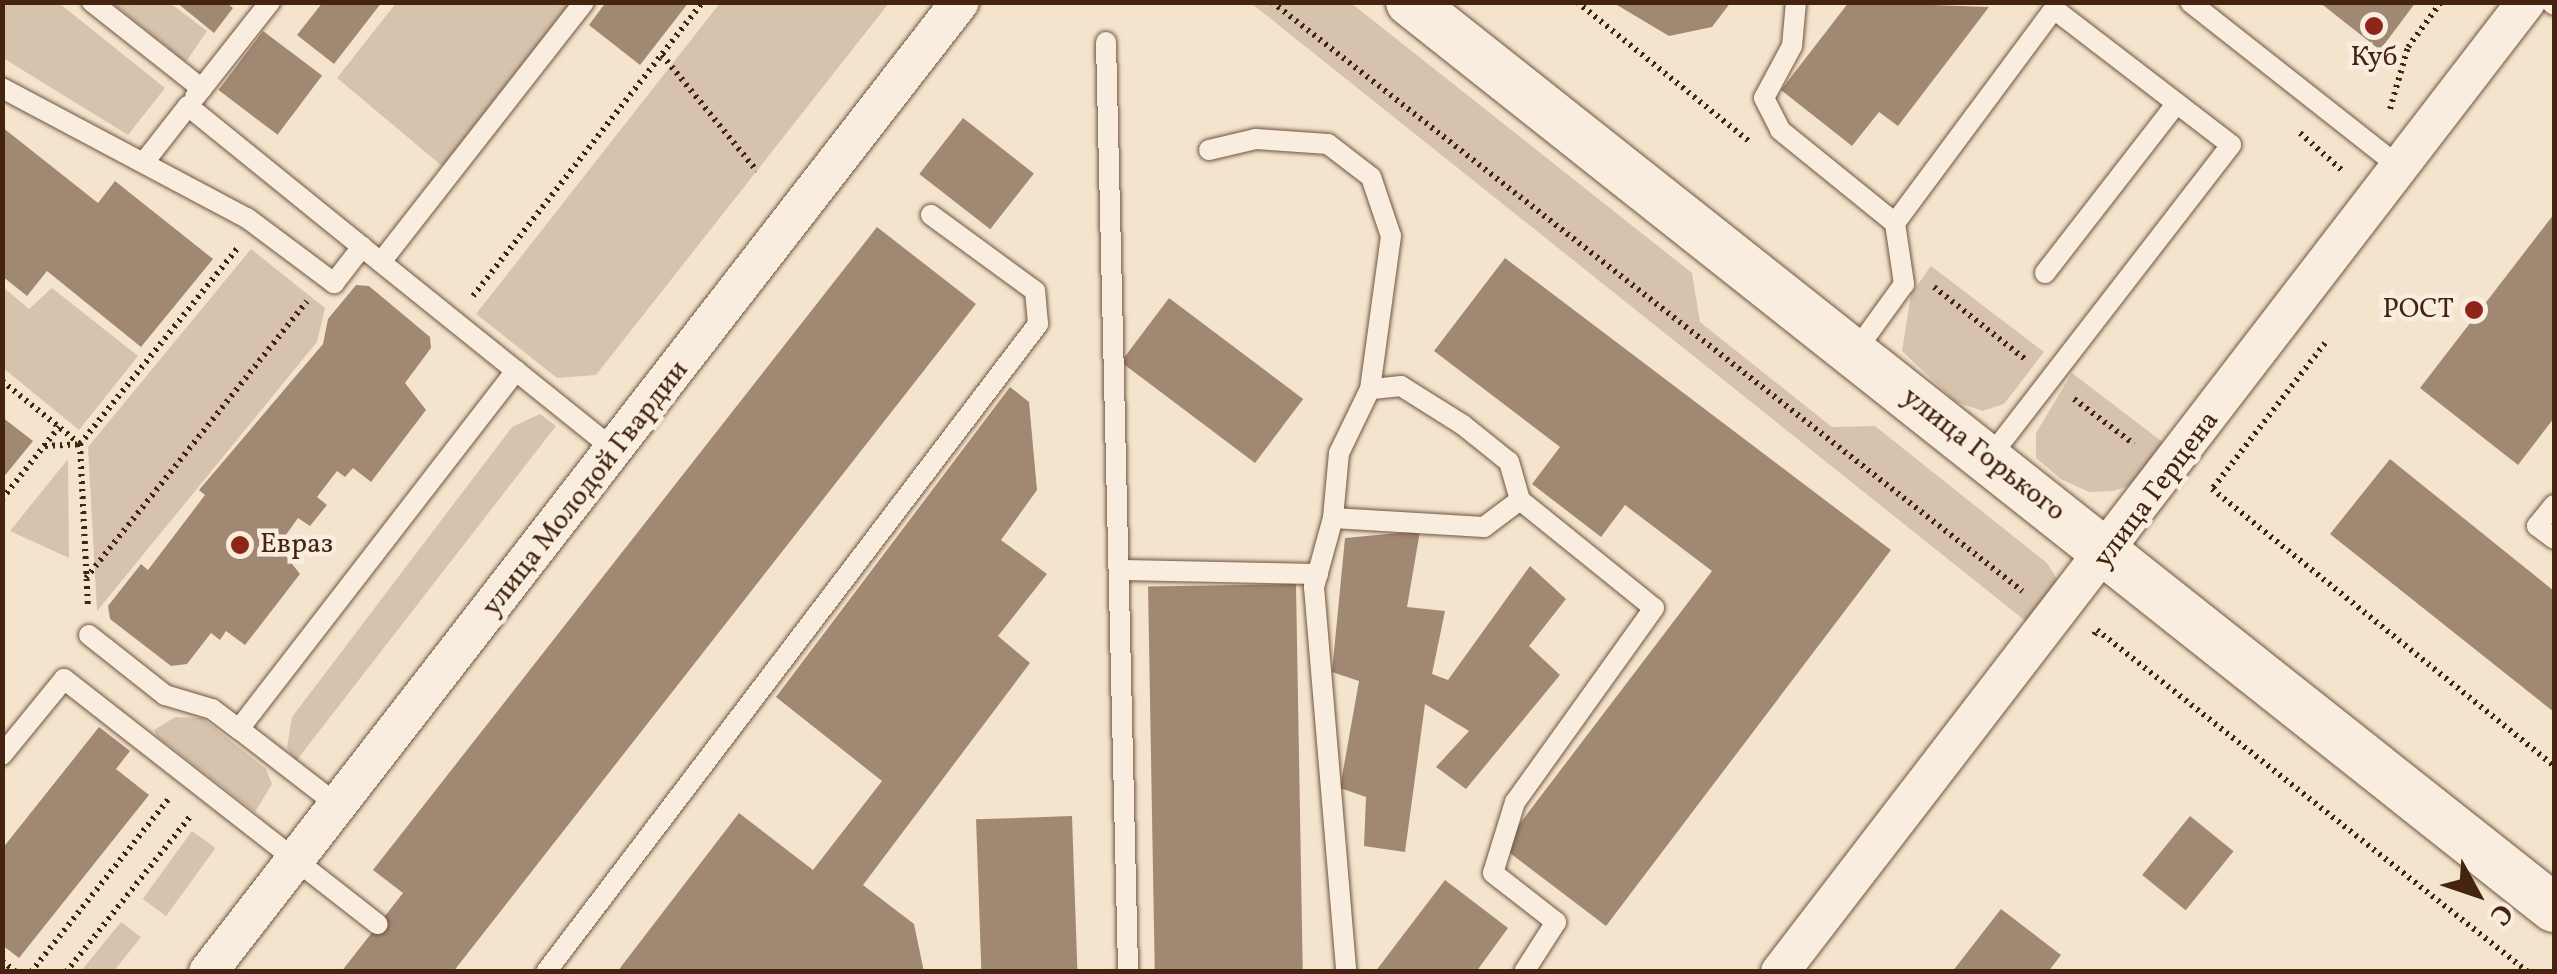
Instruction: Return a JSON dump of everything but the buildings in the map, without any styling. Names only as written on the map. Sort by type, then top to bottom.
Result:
[{"type":"street","name":"улица Молодой Гвардии","points":[[208,972],[616,451],[960,2]]},
{"type":"street","name":"улица Горького","points":[[1410,2],[2554,908]]},
{"type":"street","name":"улица Герцена","points":[[1780,972],[2109,554],[2526,2]]},
{"type":"lane","points":[[92,2],[202,88]]},
{"type":"lane","points":[[145,161],[270,2]]},
{"type":"lane","points":[[381,262],[584,2]]},
{"type":"lane","points":[[1796,2],[1792,46],[1764,98],[1780,130],[1896,223],[1904,284],[1854,353]]},
{"type":"lane","points":[[2190,2],[2400,167]]},
{"type":"lane","points":[[1896,223],[2054,9],[2231,145],[1988,459]]},
{"type":"lane","points":[[1106,42],[1128,972]]},
{"type":"lane","points":[[2,88],[145,161],[256,224],[334,283],[362,247]]},
{"type":"lane","points":[[2045,273],[2177,103]]},
{"type":"lane","points":[[188,106],[616,451]]},
{"type":"lane","points":[[1209,150],[1256,140],[1328,144],[1371,177],[1392,236],[1370,389],[1339,453],[1333,518],[1318,574],[1346,972]]},
{"type":"lane","points":[[546,972],[1038,324],[1035,291],[931,215]]},
{"type":"lane","points":[[239,729],[516,371]]},
{"type":"lane","points":[[1370,389],[1401,386],[1463,425],[1509,462],[1520,500],[1654,608],[1516,802],[1493,873],[1556,922],[1524,972]]},
{"type":"lane","points":[[1333,518],[1484,527],[1520,500]]},
{"type":"lane","points":[[2554,504],[2537,526],[2554,539]]},
{"type":"lane","points":[[1121,570],[1318,574]]},
{"type":"lane","points":[[89,632],[165,695],[212,709],[340,807]]},
{"type":"lane","points":[[2,755],[64,679],[378,924]]},
{"type":"path","points":[[460,312],[704,2]]},
{"type":"path","points":[[1272,2],[2034,598]]},
{"type":"path","points":[[2344,172],[2389,112],[2408,47],[2441,2]]},
{"type":"path","points":[[662,56],[757,171]]},
{"type":"path","points":[[89,632],[80,444],[256,224]]},
{"type":"path","points":[[86,578],[326,277]]},
{"type":"path","points":[[2325,343],[2212,490],[2554,766]]},
{"type":"path","points":[[2,381],[80,444]]},
{"type":"path","points":[[2,499],[59,428]]},
{"type":"path","points":[[45,446],[80,444]]},
{"type":"path","points":[[2098,630],[2528,972]]},
{"type":"path","points":[[31,972],[174,792],[195,810],[66,972]]},
{"type":"path","points":[[2,961],[16,972]]},
{"type":"shaded area","points":[[396,2],[570,3],[442,166],[337,78]]},
{"type":"shaded area","points":[[2,3],[59,3],[165,88],[128,135],[3,58]]},
{"type":"shaded area","points":[[113,3],[170,3],[207,31],[186,62]]},
{"type":"shaded area","points":[[720,3],[889,3],[596,375],[557,378],[476,314]]},
{"type":"shaded area","points":[[1251,3],[1351,3],[1692,273],[1700,322],[1832,427],[1875,426],[2047,563],[2060,584],[2038,631]]},
{"type":"shaded area","points":[[251,249],[325,308],[317,342],[97,611],[88,447]]},
{"type":"shaded area","points":[[1931,266],[2044,352],[2004,404],[1983,411],[1956,402],[1902,351],[1911,294]]},
{"type":"shaded area","points":[[3,287],[29,309],[52,288],[138,356],[79,430],[3,368]]},
{"type":"shaded area","points":[[2072,373],[2177,453],[2139,483],[2113,491],[2089,492],[2061,479],[2036,458],[2036,433]]},
{"type":"shaded area","points":[[540,414],[556,426],[296,761],[287,748],[292,717],[512,427]]},
{"type":"shaded area","points":[[68,459],[69,558],[10,531]]},
{"type":"shaded area","points":[[175,717],[202,718],[266,769],[272,784],[255,812],[157,736],[154,730]]},
{"type":"shaded area","points":[[192,831],[215,848],[166,916],[143,899]]},
{"type":"shaded area","points":[[121,922],[141,937],[114,971],[81,971]]},
{"type":"place","name":"Куб","points":[[2374,26]]},
{"type":"place","name":"РОСТ","points":[[2474,310]]},
{"type":"place","name":"Евраз","points":[[240,545]]}]
